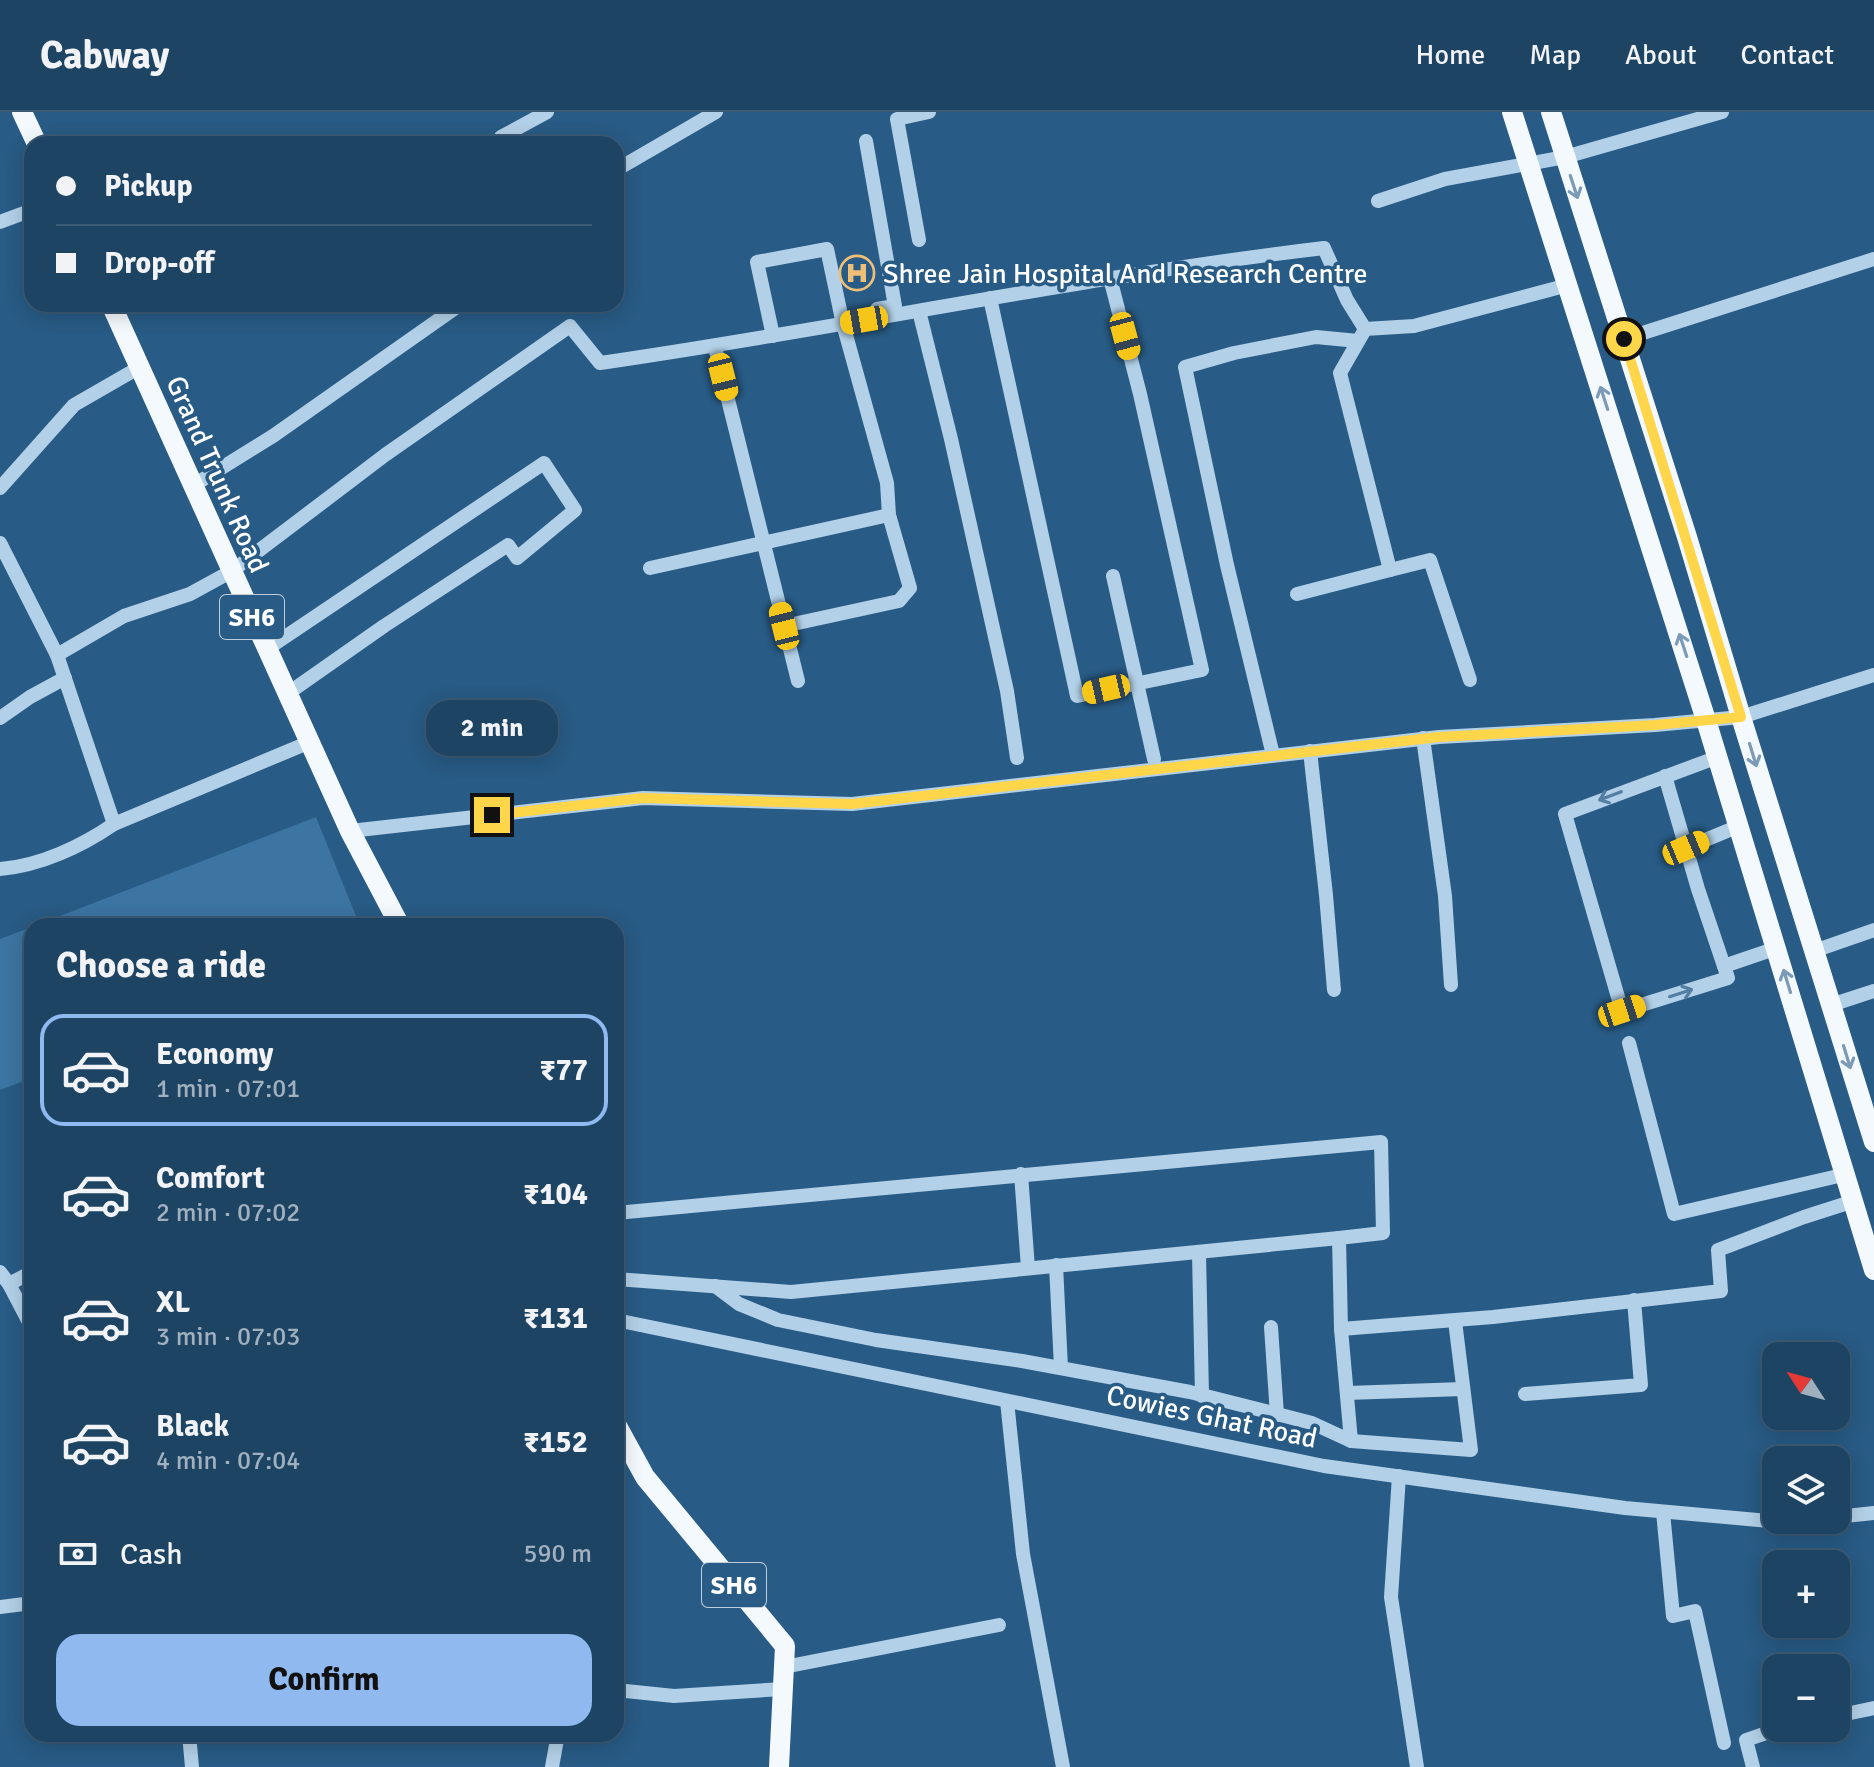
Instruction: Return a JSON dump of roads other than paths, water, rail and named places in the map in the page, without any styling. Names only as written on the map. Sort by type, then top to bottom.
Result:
[{"type":"main road","points":[[22,112],[33,136]]},
{"type":"main road","points":[[1512,112],[1718,757],[1847,1174],[1862,1211],[1874,1270]]},
{"type":"main road","points":[[1551,112],[1874,1142]]},
{"type":"main road","name":"Grand Trunk Road","points":[[115,312],[350,831],[396,918]]},
{"type":"main road","name":"SH6","points":[[624,1439],[645,1477],[785,1646],[779,1767]]},
{"type":"street","points":[[503,136],[547,112]]},
{"type":"street","points":[[624,165],[716,112]]},
{"type":"street","points":[[919,240],[897,119],[929,112]]},
{"type":"street","points":[[1378,201],[1445,179],[1565,157],[1722,112]]},
{"type":"street","points":[[57,655],[124,616],[190,594],[232,571],[385,455],[570,326],[600,363],[773,336],[895,306],[866,141]]},
{"type":"street","points":[[0,222],[24,213]]},
{"type":"street","points":[[842,320],[919,311],[1224,260],[1324,248],[1362,335]]},
{"type":"street","points":[[773,336],[757,262],[827,249],[842,320],[887,483],[889,515],[910,588],[899,601],[784,626]]},
{"type":"street","points":[[1624,339],[1874,259]]},
{"type":"street","points":[[990,298],[1077,696],[1202,670],[1140,394],[1110,278]]},
{"type":"street","points":[[1273,755],[1227,565],[1185,367],[1234,353],[1316,337],[1362,335],[1414,326],[1568,285]]},
{"type":"street","points":[[919,311],[1007,691],[1017,758]]},
{"type":"street","points":[[194,485],[273,436],[450,312]]},
{"type":"street","points":[[1362,335],[1340,373],[1390,570]]},
{"type":"street","points":[[715,347],[798,681]]},
{"type":"street","points":[[0,488],[74,405],[140,367]]},
{"type":"street","points":[[267,649],[544,463],[575,510],[517,558],[508,545],[287,694]]},
{"type":"street","points":[[650,568],[889,515]]},
{"type":"street","points":[[0,543],[57,655],[114,824]]},
{"type":"street","points":[[1297,594],[1430,560],[1470,680]]},
{"type":"street","points":[[1113,576],[1154,759]]},
{"type":"street","points":[[350,831],[643,798],[852,804],[1423,738],[1741,717],[1874,675]]},
{"type":"street","points":[[0,718],[65,678]]},
{"type":"street","points":[[1423,738],[1445,896],[1451,985]]},
{"type":"street","points":[[0,869],[40,860],[92,839],[114,824],[310,742]]},
{"type":"street","points":[[1310,751],[1334,990]]},
{"type":"street","points":[[1665,776],[1728,978],[1622,1011],[1565,814],[1665,776],[1718,757]]},
{"type":"street","points":[[1686,848],[1739,826]]},
{"type":"street","points":[[1814,951],[1874,930]]},
{"type":"street","points":[[1724,966],[1777,948]]},
{"type":"street","points":[[1831,1005],[1874,991]]},
{"type":"street","points":[[1629,1043],[1674,1214],[1847,1174]]},
{"type":"street","points":[[624,1212],[1381,1142],[1383,1233],[791,1292],[624,1280]]},
{"type":"street","points":[[1021,1174],[1028,1268]]},
{"type":"street","points":[[1341,1329],[1455,1321],[1721,1291],[1718,1250],[1804,1217],[1862,1211]]},
{"type":"street","points":[[1339,1238],[1341,1329],[1351,1441]]},
{"type":"street","points":[[1199,1253],[1202,1396]]},
{"type":"street","points":[[1056,1265],[1061,1368]]},
{"type":"street","points":[[5,1278],[24,1313]]},
{"type":"street","points":[[715,1286],[739,1304],[778,1320],[876,1340],[1061,1368],[1202,1396],[1312,1423],[1351,1441],[1471,1450],[1455,1321]]},
{"type":"street","points":[[1525,1394],[1641,1385],[1634,1300]]},
{"type":"street","name":"Cowies Ghat Road","points":[[624,1322],[1324,1466],[1663,1512],[1762,1520]]},
{"type":"street","points":[[1271,1327],[1277,1415]]},
{"type":"street","points":[[1347,1393],[1463,1389]]},
{"type":"street","points":[[1007,1401],[1023,1554],[1063,1767]]},
{"type":"street","points":[[1399,1476],[1391,1597],[1417,1767]]},
{"type":"street","points":[[1663,1512],[1673,1616],[1695,1611],[1724,1743]]},
{"type":"street","points":[[1850,1516],[1874,1513]]},
{"type":"street","points":[[0,1607],[24,1604]]},
{"type":"street","points":[[784,1667],[999,1625]]},
{"type":"street","points":[[624,1691],[674,1696],[782,1689]]},
{"type":"street","points":[[1850,1713],[1874,1708]]},
{"type":"street","points":[[1753,1767],[1746,1740],[1762,1732]]},
{"type":"street","points":[[190,1742],[192,1767]]},
{"type":"street","points":[[552,1767],[557,1742]]},
{"type":"place","name":"Shree Jain Hospital And Research Centre","points":[[857,273]]}]
